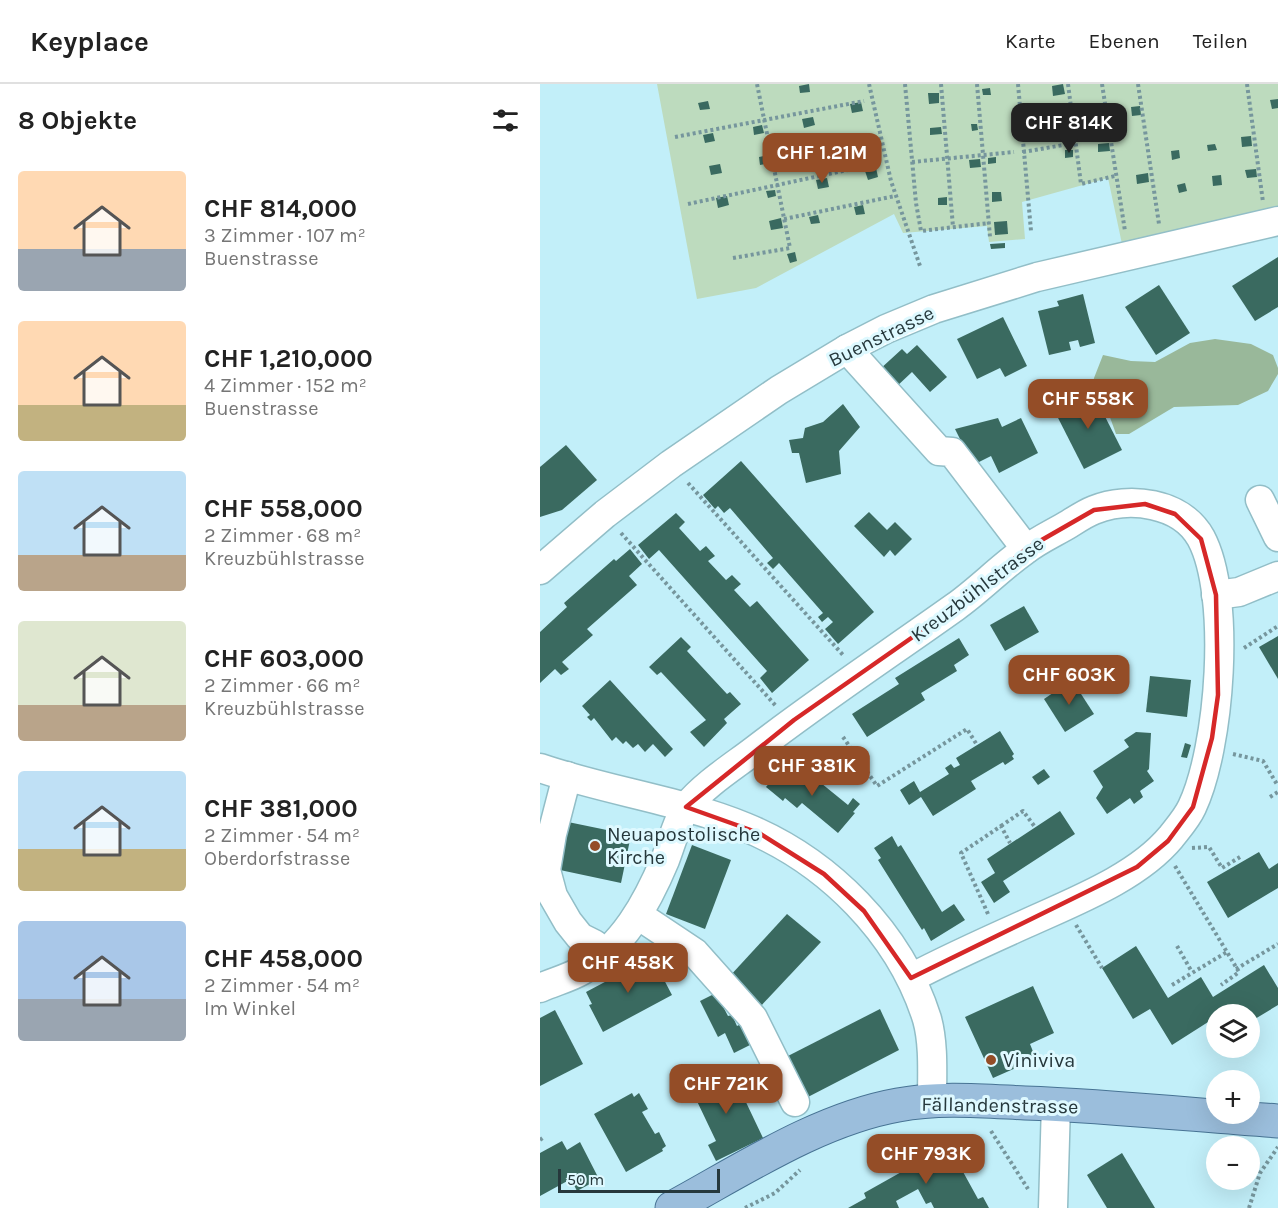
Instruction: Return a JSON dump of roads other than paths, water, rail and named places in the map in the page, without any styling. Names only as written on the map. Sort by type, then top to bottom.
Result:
[{"type":"main road","name":"Fällandenstrasse","points":[[672,1208],[818,1131],[897,1105],[932,1100],[1056,1104],[1278,1122]]},
{"type":"street","name":"Buenstrasse","points":[[543,559],[671,464],[779,390],[847,349],[886,329],[934,309],[1037,277],[1270,211]]},
{"type":"street","points":[[847,349],[939,451],[952,452],[1026,549]]},
{"type":"street","points":[[1260,500],[1278,537]]},
{"type":"street","name":"Kreuzbühlstrasse","points":[[686,807],[714,781],[791,722],[960,603],[1026,549],[1094,510],[1119,504],[1145,504],[1161,507],[1192,526],[1201,539],[1216,595],[1219,646],[1218,695],[1212,738],[1193,807],[1168,842],[1137,867],[1077,900],[911,978]]},
{"type":"street","points":[[1216,595],[1239,592],[1278,576]]},
{"type":"street","points":[[540,768],[686,807],[759,833],[784,846],[824,874],[864,911],[887,939],[911,978],[927,1021],[932,1100]]},
{"type":"street","points":[[567,776],[552,834],[546,870],[553,896],[568,922],[580,937],[594,944],[604,953]]},
{"type":"street","points":[[540,988],[582,970],[622,936],[638,915],[654,885],[686,807]]},
{"type":"street","points":[[638,915],[695,953],[753,1018],[795,1101]]},
{"type":"street","points":[[1053,1207],[1056,1104]]},
{"type":"place","name":"Neuapostolische Kirche","points":[[595,846]]},
{"type":"place","name":"Viniviva","points":[[991,1060]]}]
